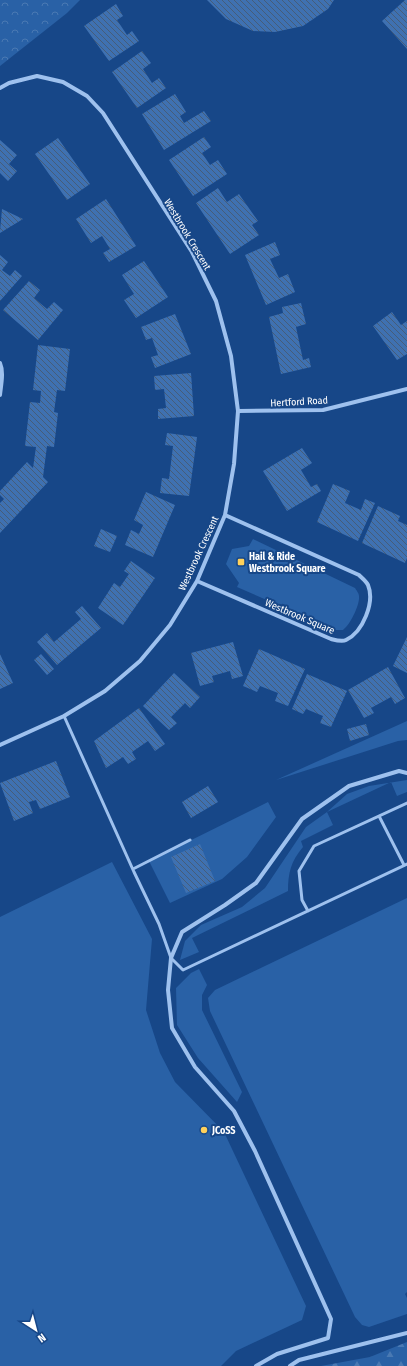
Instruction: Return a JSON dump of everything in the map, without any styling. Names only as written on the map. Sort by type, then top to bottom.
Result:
[{"type":"street","name":"Westbrook Crescent","points":[[0,88],[9,83],[37,76],[64,82],[87,96],[103,113],[192,252],[216,301],[231,356],[238,411],[234,464],[225,514],[197,581],[170,625],[140,661],[105,690],[64,716],[0,745]]},
{"type":"street","points":[[0,363],[2,382],[0,395]]},
{"type":"street","name":"Hertford Road","points":[[238,411],[322,410],[407,389]]},
{"type":"street","name":"Westbrook Square","points":[[197,581],[331,640],[345,641],[357,632],[366,618],[370,596],[368,584],[359,576],[225,514]]},
{"type":"street","points":[[256,1366],[277,1354],[328,1338],[332,1319],[255,1151],[234,1111],[196,1067],[172,1028],[168,990],[171,958],[182,932],[225,905],[256,883],[302,818],[349,786],[399,771],[407,773]]},
{"type":"street","points":[[290,1366],[299,1360],[407,1333]]},
{"type":"lane","points":[[64,716],[132,869],[159,924],[171,958],[183,970],[406,865],[379,816]]},
{"type":"lane","points":[[308,911],[302,900],[299,872],[314,846],[407,803]]},
{"type":"lane","points":[[132,869],[190,840]]},
{"type":"green space","points":[[0,0],[80,0],[67,13],[0,66]]},
{"type":"green space","points":[[253,539],[355,588],[359,595],[359,600],[349,624],[343,630],[336,630],[237,587],[239,583],[226,564],[232,549],[249,546]]},
{"type":"green space","points":[[407,721],[407,740],[398,741],[276,780]]},
{"type":"green space","points":[[407,780],[407,792],[397,796],[391,782]]},
{"type":"green space","points":[[389,783],[327,812],[347,794],[369,786]]},
{"type":"green space","points":[[268,802],[276,817],[247,857],[222,879],[170,903],[149,861]]},
{"type":"green space","points":[[327,812],[333,825],[301,841],[303,847],[293,862],[289,878],[288,891],[192,938],[199,952],[180,960],[185,941],[201,925],[242,907],[265,888],[306,827]]},
{"type":"green space","points":[[112,862],[152,939],[146,1010],[160,1053],[175,1082],[224,1132],[306,1306],[302,1320],[236,1351],[221,1366],[0,1366],[0,917]]},
{"type":"green space","points":[[407,898],[407,1292],[405,1294],[407,1298],[407,1314],[369,1327],[362,1325],[355,1317],[210,1011],[208,998],[215,990]]},
{"type":"green space","points":[[199,969],[207,985],[202,995],[202,1010],[242,1092],[237,1102],[198,1058],[177,1025],[176,988],[191,973]]},
{"type":"green space","points":[[407,1342],[407,1366],[321,1366],[370,1357]]},
{"type":"building","points":[[207,0],[334,0],[328,9],[303,26],[275,32],[253,31],[226,19]]},
{"type":"building","points":[[405,0],[407,0],[407,49],[382,21]]},
{"type":"building","points":[[116,4],[123,16],[117,20],[127,35],[132,31],[139,41],[109,61],[84,26]]},
{"type":"building","points":[[142,51],[151,63],[143,69],[152,83],[159,78],[166,88],[137,108],[112,72]]},
{"type":"building","points":[[175,94],[186,112],[180,116],[184,123],[204,111],[211,121],[164,150],[142,114]]},
{"type":"building","points":[[204,137],[211,147],[202,153],[210,165],[218,160],[227,174],[193,196],[169,160]]},
{"type":"building","points":[[58,138],[90,184],[67,200],[35,154]]},
{"type":"building","points":[[0,140],[17,155],[9,164],[17,171],[8,181],[0,173]]},
{"type":"building","points":[[218,188],[227,202],[239,194],[258,221],[252,225],[259,235],[230,254],[196,203]]},
{"type":"building","points":[[106,199],[136,246],[109,262],[103,253],[110,249],[102,236],[91,243],[76,219]]},
{"type":"building","points":[[2,209],[23,219],[0,233],[0,231]]},
{"type":"building","points":[[275,242],[280,255],[270,259],[279,278],[288,274],[295,292],[266,305],[245,255]]},
{"type":"building","points":[[0,255],[8,262],[2,270],[10,276],[15,270],[22,276],[0,301]]},
{"type":"building","points":[[144,261],[168,297],[136,318],[124,300],[134,294],[122,275]]},
{"type":"building","points":[[29,281],[40,290],[34,298],[47,309],[54,302],[63,310],[38,340],[3,310]]},
{"type":"building","points":[[301,303],[306,324],[296,327],[303,360],[309,358],[311,367],[281,374],[269,317],[283,313],[282,307]]},
{"type":"building","points":[[392,312],[401,325],[407,321],[407,354],[397,360],[373,326]]},
{"type":"building","points":[[175,314],[191,354],[155,368],[151,357],[158,355],[152,338],[146,340],[141,327]]},
{"type":"building","points":[[38,345],[70,349],[65,391],[57,390],[54,412],[58,413],[54,447],[47,446],[43,477],[48,482],[0,533],[0,503],[4,499],[0,495],[0,491],[27,462],[33,468],[36,447],[25,446],[30,402],[40,403],[41,391],[33,390]]},
{"type":"building","points":[[191,373],[194,416],[158,419],[158,409],[166,408],[164,389],[155,390],[154,376]]},
{"type":"building","points":[[167,433],[197,437],[189,496],[160,493],[162,478],[169,479],[173,446],[165,445]]},
{"type":"building","points":[[302,448],[312,463],[301,470],[311,487],[317,484],[321,491],[287,511],[263,471]]},
{"type":"building","points":[[333,484],[350,491],[345,503],[361,510],[365,499],[375,503],[358,541],[317,522]]},
{"type":"building","points":[[146,492],[175,505],[153,557],[125,545],[131,530],[139,534],[143,525],[134,520]]},
{"type":"building","points":[[378,506],[400,516],[398,521],[407,525],[407,558],[405,563],[362,543]]},
{"type":"building","points":[[101,529],[117,536],[110,552],[94,546]]},
{"type":"building","points":[[131,561],[155,578],[123,625],[98,608],[114,583],[120,587],[129,574],[124,571]]},
{"type":"building","points":[[82,606],[101,628],[57,665],[37,642],[47,633],[54,642],[81,619],[75,612]]},
{"type":"building","points":[[407,637],[407,673],[393,666]]},
{"type":"building","points":[[233,642],[243,676],[232,679],[230,671],[212,676],[214,682],[200,686],[191,653]]},
{"type":"building","points":[[259,649],[305,669],[288,706],[275,701],[278,693],[260,686],[257,692],[243,686]]},
{"type":"building","points":[[0,654],[13,683],[0,689]]},
{"type":"building","points":[[41,654],[54,669],[47,675],[34,660]]},
{"type":"building","points":[[388,667],[405,698],[395,704],[391,697],[371,708],[374,713],[364,718],[348,690]]},
{"type":"building","points":[[174,673],[200,697],[190,708],[185,703],[171,717],[177,723],[169,730],[143,706]]},
{"type":"building","points":[[307,674],[347,691],[331,727],[320,723],[323,716],[306,709],[303,714],[292,709]]},
{"type":"building","points":[[139,708],[165,744],[155,751],[148,741],[132,752],[136,759],[128,764],[123,757],[106,768],[94,741]]},
{"type":"building","points":[[366,724],[369,735],[350,741],[347,729]]},
{"type":"building","points":[[56,761],[70,797],[40,809],[36,800],[29,802],[33,813],[14,821],[0,783]]},
{"type":"building","points":[[208,786],[218,802],[191,818],[182,802]]},
{"type":"building","points":[[200,844],[215,881],[186,893],[171,857]]},
{"type":"place","name":"Hail & Ride Westbrook Square","points":[[241,562]]},
{"type":"place","name":"JCoSS","points":[[204,1130]]}]
